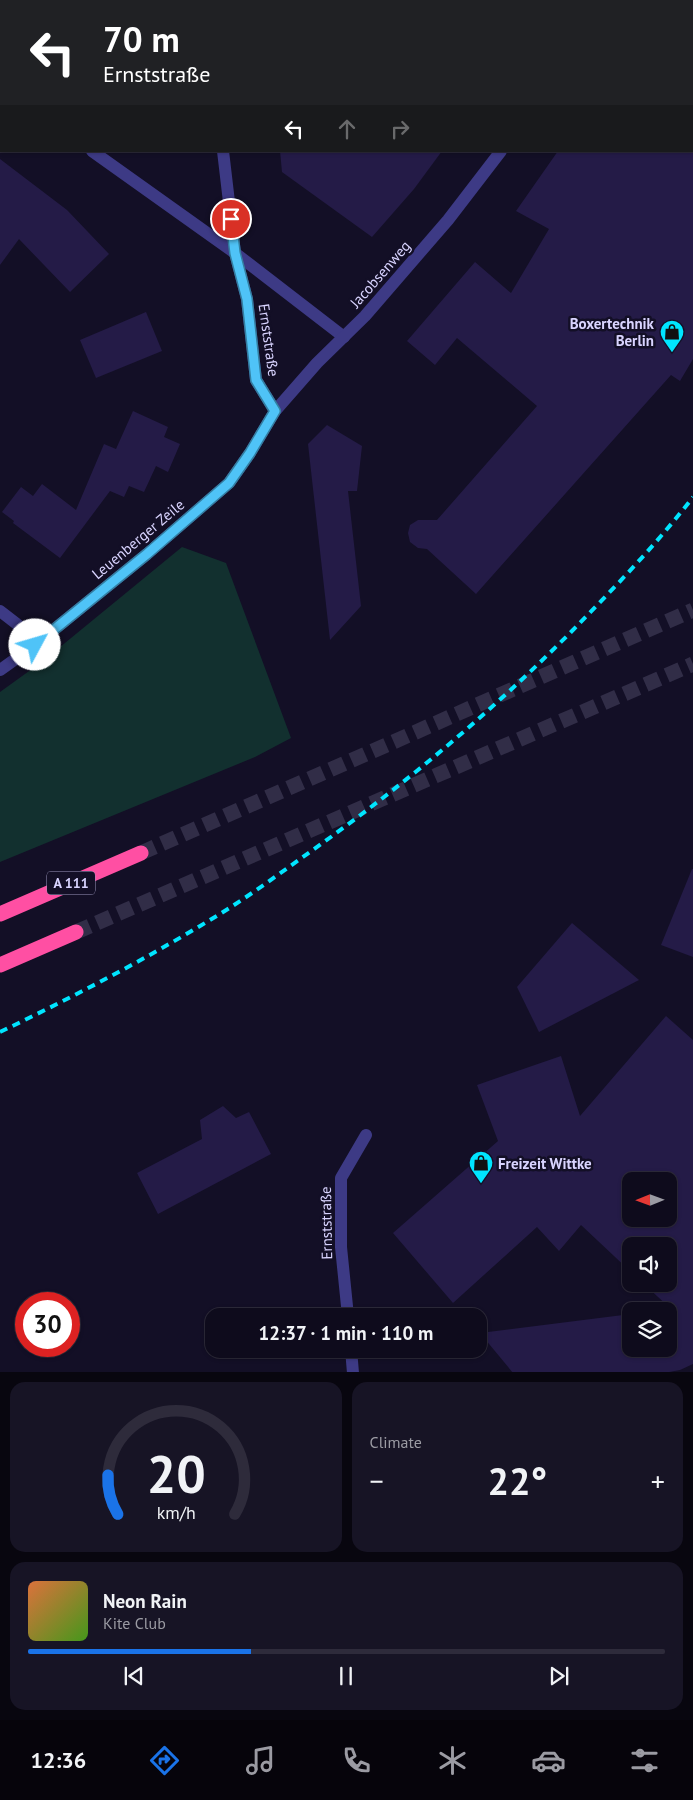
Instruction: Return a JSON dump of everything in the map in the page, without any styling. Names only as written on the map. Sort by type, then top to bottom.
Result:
[{"type":"highway","name":"A 111","points":[[0,914],[141,853]]},
{"type":"highway","points":[[0,965],[76,932]]},
{"type":"street","points":[[93,152],[235,253],[344,337]]},
{"type":"street","name":"Ernststraße","points":[[223,152],[235,253],[247,299],[256,380],[275,411]]},
{"type":"street","name":"Jacobsenweg","points":[[275,411],[317,363],[365,316],[448,220],[500,152]]},
{"type":"street","name":"Leuenberger Zeile","points":[[0,670],[35,645],[147,554],[229,483],[250,453],[275,411]]},
{"type":"street","points":[[0,611],[22,628],[35,645]]},
{"type":"street","name":"Ernststraße","points":[[347,1308],[341,1246],[341,1178],[366,1135]]},
{"type":"street","points":[[352,1358],[353,1372]]},
{"type":"green space","points":[[182,547],[226,563],[291,738],[255,757],[0,862],[0,692],[43,661]]},
{"type":"building","points":[[280,152],[441,152],[414,189],[372,237],[282,172]]},
{"type":"building","points":[[557,152],[693,152],[693,359],[680,381],[671,375],[476,594],[427,549],[418,548],[410,542],[408,533],[410,525],[418,520],[437,520],[537,406],[457,338],[435,365],[407,341],[475,262],[511,293],[549,229],[516,211]]},
{"type":"building","points":[[0,159],[67,210],[109,254],[70,292],[19,239],[0,265]]},
{"type":"building","points":[[146,312],[162,351],[96,378],[80,340]]},
{"type":"building","points":[[133,411],[168,427],[164,437],[180,444],[168,472],[156,466],[144,492],[129,486],[124,497],[110,491],[60,558],[13,523],[14,521],[2,512],[21,487],[33,496],[42,484],[76,510],[104,444],[116,449]]},
{"type":"building","points":[[327,425],[362,446],[357,491],[348,491],[361,606],[330,640],[308,444]]},
{"type":"building","points":[[693,869],[693,957],[661,945]]},
{"type":"building","points":[[572,923],[639,980],[539,1032],[517,987]]},
{"type":"building","points":[[666,1016],[693,1040],[693,1364],[680,1370],[669,1372],[512,1372],[487,1341],[487,1332],[622,1315],[622,1357],[677,1357],[677,1302],[663,1302],[653,1292],[677,1292],[677,1237],[622,1237],[622,1264],[581,1225],[559,1251],[537,1227],[453,1303],[393,1233],[498,1141],[477,1085],[561,1056],[580,1116]]},
{"type":"building","points":[[223,1106],[236,1118],[249,1112],[271,1154],[158,1214],[137,1173],[202,1139],[200,1120]]},
{"type":"tunnel","points":[[141,853],[693,610]]},
{"type":"tunnel","points":[[76,932],[693,664]]},
{"type":"railway","points":[[0,1032],[109,977],[215,917],[275,877],[379,801],[477,720],[571,632],[634,566],[693,497]]},
{"type":"place","name":"Boxertechnik Berlin","points":[[672,353]]},
{"type":"place","name":"Freizeit Wittke","points":[[481,1184]]},
{"type":"route","points":[[35,645],[147,554],[229,483],[250,453],[275,411],[256,380],[247,299],[235,253],[231,219]]}]
